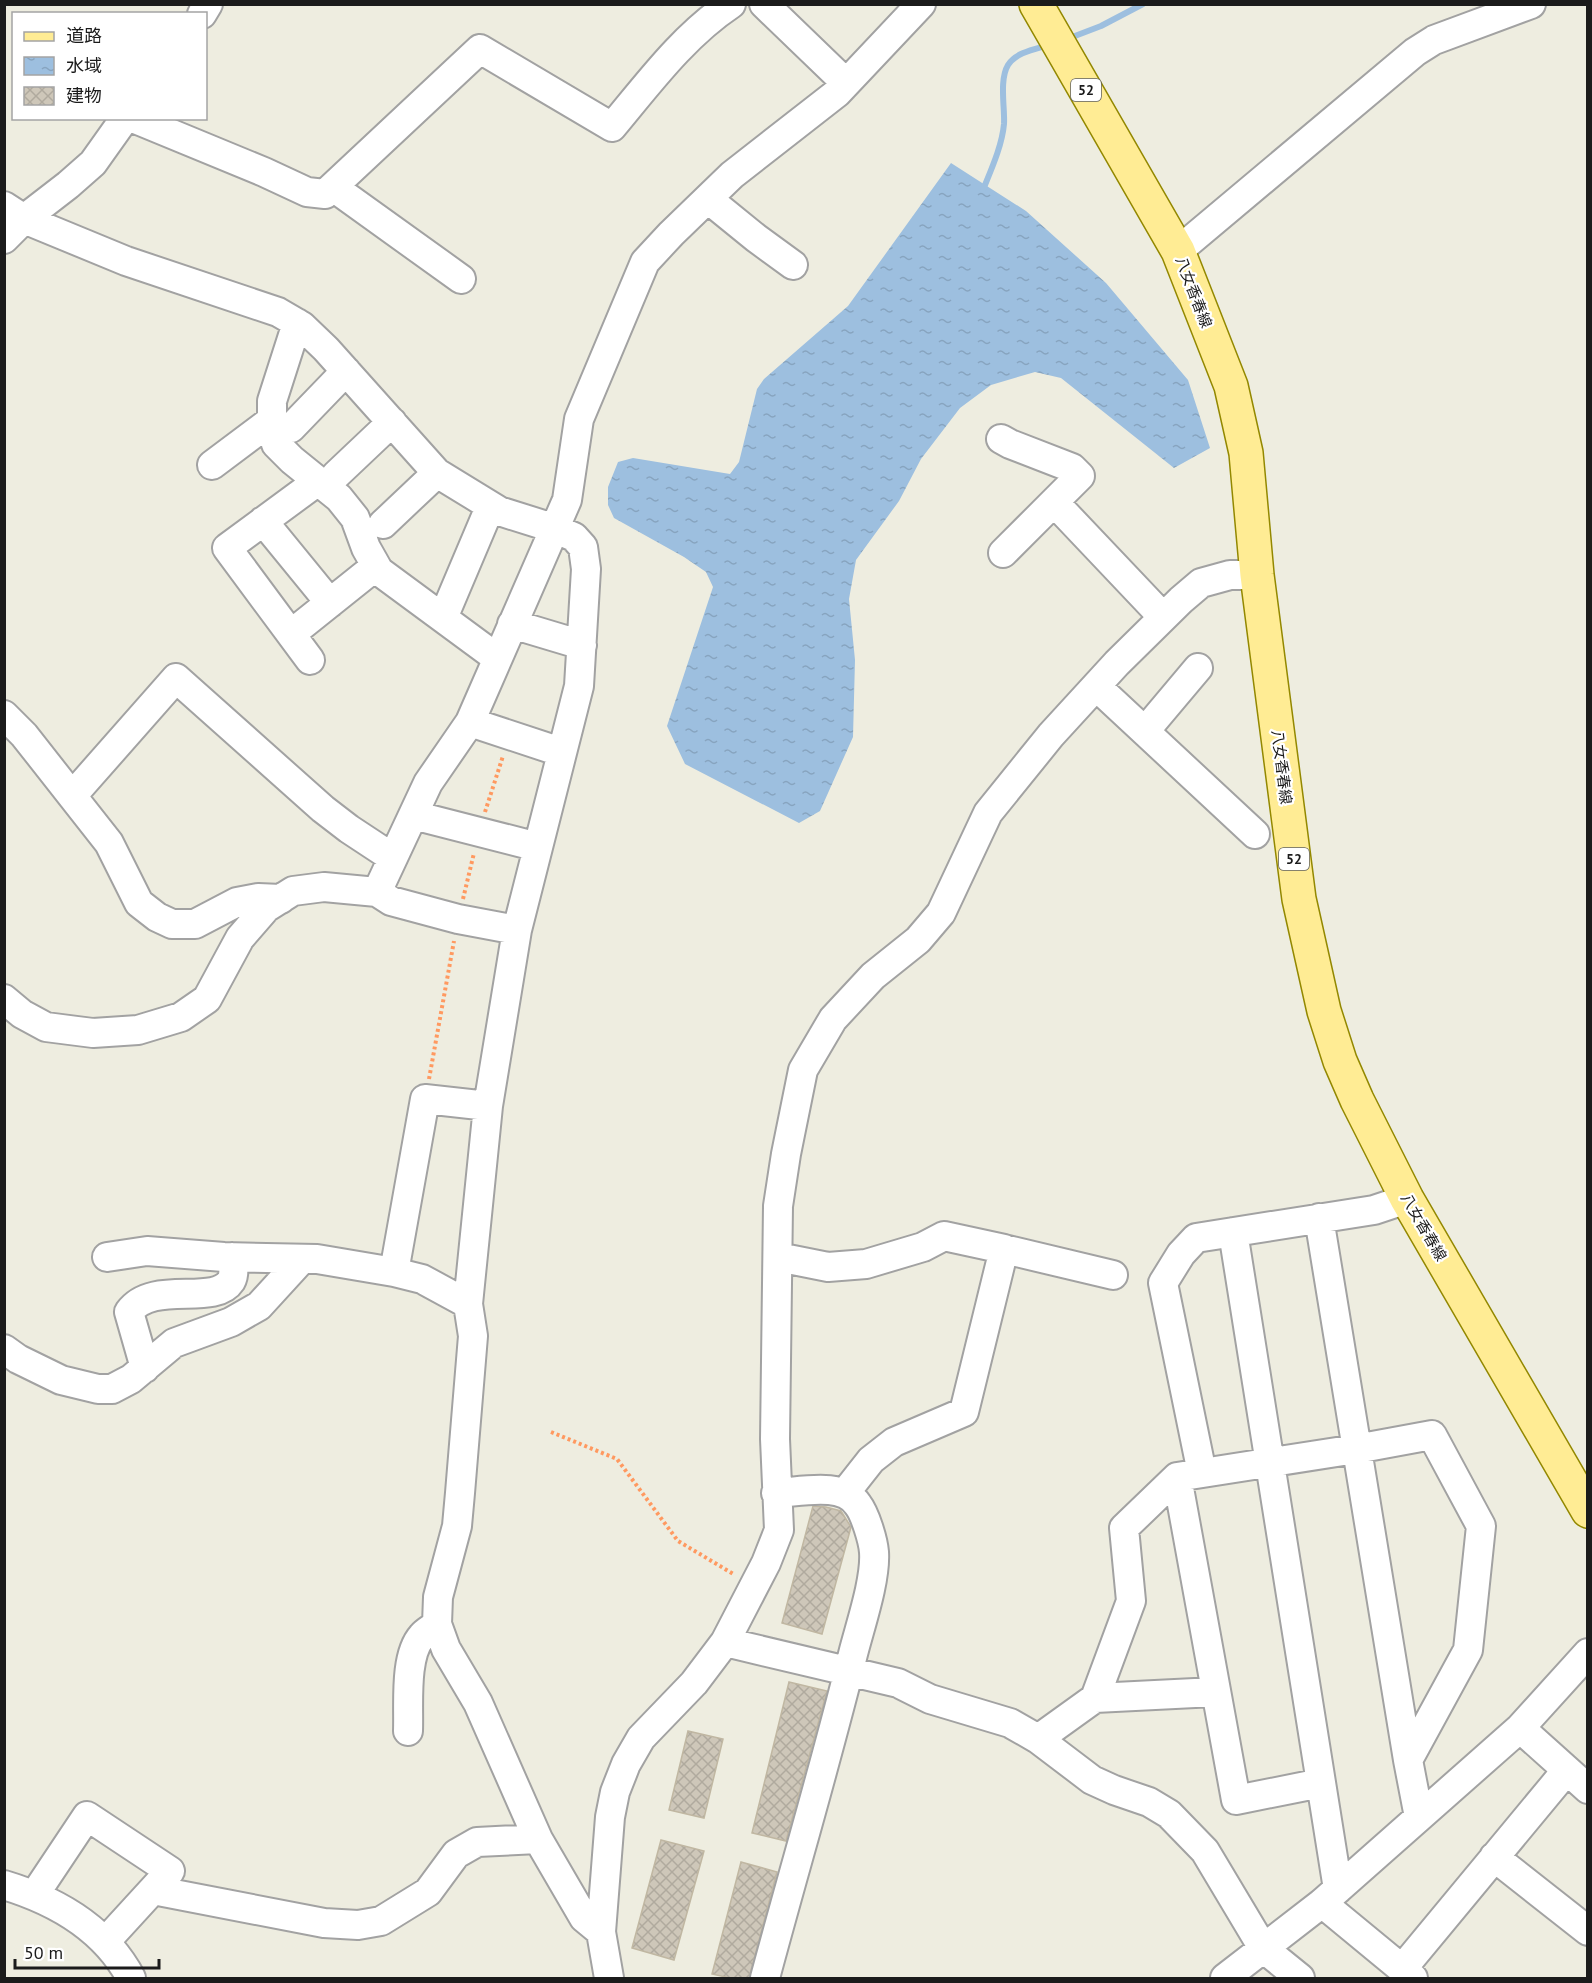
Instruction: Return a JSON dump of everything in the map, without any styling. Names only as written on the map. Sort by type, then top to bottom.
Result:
[{"type":"main road","name":"八女香春線","points":[[1039,10],[1179,250],[1231,386],[1246,453],[1257,575],[1299,899],[1324,1011],[1340,1061],[1407,1199],[1587,1511]]},
{"type":"street","points":[[138,120],[264,172],[306,192],[325,194],[480,50],[612,127],[661,68],[710,18],[731,4]]},
{"type":"street","points":[[764,4],[846,83]]},
{"type":"street","points":[[377,892],[428,783],[470,722],[567,500],[579,419],[645,262],[732,175],[837,93],[921,4]]},
{"type":"street","points":[[1179,250],[1415,52],[1434,40],[1532,4]]},
{"type":"street","points":[[11,222],[68,185],[93,163],[124,120]]},
{"type":"street","points":[[333,187],[461,279]]},
{"type":"street","points":[[708,199],[793,265]]},
{"type":"street","points":[[11,222],[278,312],[297,323],[326,349],[437,473],[490,507],[574,537],[583,547],[586,569],[579,686],[517,930],[488,1106],[468,1304],[472,1336],[457,1526],[438,1597],[437,1624],[446,1649],[478,1703],[538,1839],[584,1918],[602,1932]]},
{"type":"street","points":[[297,323],[272,401],[282,424],[276,444],[292,460],[327,478],[355,518],[366,548],[379,571],[497,658]]},
{"type":"street","points":[[212,465],[282,424],[346,371]]},
{"type":"street","points":[[310,660],[227,548],[327,478],[392,422]]},
{"type":"street","points":[[1001,439],[1072,468],[1080,476],[1003,553]]},
{"type":"street","points":[[383,524],[437,473]]},
{"type":"street","points":[[1054,502],[1163,617]]},
{"type":"street","points":[[443,618],[490,507]]},
{"type":"street","points":[[263,521],[330,603]]},
{"type":"street","points":[[291,634],[376,566]]},
{"type":"street","points":[[616,1976],[602,1932],[609,1817],[615,1792],[626,1764],[641,1738],[694,1683],[725,1642],[779,1530],[776,1493],[775,1370],[778,1206],[803,1070],[833,1018],[873,976],[918,940],[940,913],[988,813],[1051,735],[1163,617],[1201,584],[1230,575],[1257,575]]},
{"type":"street","points":[[512,624],[582,645]]},
{"type":"street","points":[[1145,731],[1198,668]]},
{"type":"street","points":[[72,796],[176,678],[323,809],[393,858]]},
{"type":"street","points":[[1096,686],[1255,834]]},
{"type":"street","points":[[4,715],[24,735],[109,843],[139,903],[157,917],[172,924],[195,924],[237,902],[258,898],[280,899]]},
{"type":"street","points":[[470,722],[561,752]]},
{"type":"street","points":[[412,816],[538,847]]},
{"type":"street","points":[[4,999],[22,1014],[46,1026],[93,1033],[138,1030],[181,1017],[207,999],[237,944],[266,908],[293,891],[324,887],[377,892],[391,901],[458,919],[517,930]]},
{"type":"street","points":[[202,920],[237,944]]},
{"type":"street","points":[[394,1272],[425,1099],[488,1106]]},
{"type":"street","points":[[1321,1783],[1236,1800],[1215,1692],[1190,1475],[1163,1283],[1181,1254],[1196,1238],[1374,1210],[1407,1199]]},
{"type":"street","points":[[1319,1218],[1419,1817]]},
{"type":"street","points":[[1233,1232],[1321,1783],[1330,1896],[1408,1974],[1494,1857],[1566,1770]]},
{"type":"street","points":[[778,1257],[828,1268],[866,1264],[923,1247],[944,1236],[1113,1275]]},
{"type":"street","points":[[845,1493],[871,1460],[894,1442],[964,1412],[1004,1249]]},
{"type":"street","points":[[107,1257],[147,1251],[232,1257],[317,1259],[422,1279],[468,1304]]},
{"type":"street","points":[[145,1368],[129,1312],[135,1303],[165,1293],[205,1293],[223,1288],[231,1280],[232,1257]]},
{"type":"street","points":[[4,1349],[18,1359],[61,1380],[98,1389],[112,1389],[131,1379],[174,1343],[231,1322],[259,1306],[302,1259]]},
{"type":"street","points":[[1038,1740],[1095,1698],[1131,1601],[1125,1528],[1190,1475],[1432,1435],[1481,1526],[1468,1650],[1408,1760]]},
{"type":"street","points":[[765,1978],[849,1670],[872,1574],[874,1552],[868,1528],[858,1504],[845,1493],[829,1490],[776,1493]]},
{"type":"street","points":[[408,1731],[409,1670],[414,1650],[422,1636],[437,1624]]},
{"type":"street","points":[[725,1642],[898,1683],[930,1699],[993,1716],[1010,1723],[1038,1740],[1092,1780],[1149,1802],[1169,1814],[1205,1851],[1263,1948],[1300,1978]]},
{"type":"street","points":[[1225,1978],[1330,1896],[1520,1728],[1587,1653]]},
{"type":"street","points":[[1095,1698],[1215,1692]]},
{"type":"street","points":[[1520,1728],[1587,1789]]},
{"type":"street","points":[[35,1894],[87,1816],[170,1871],[105,1942]]},
{"type":"street","points":[[153,1890],[324,1923],[358,1925],[381,1922],[428,1892],[456,1854],[477,1842],[538,1839]]},
{"type":"street","points":[[1494,1857],[1587,1931]]},
{"type":"street","points":[[4,1885],[35,1894],[76,1917],[121,1959],[131,1978]]},
{"type":"path","points":[[550,1432],[617,1458],[678,1541],[753,1586]]},
{"type":"water","points":[[951,163],[1026,211],[1106,283],[1188,380],[1210,448],[1174,468],[1061,378],[1035,372],[991,385],[960,408],[921,459],[899,501],[856,560],[849,599],[855,660],[853,737],[820,811],[799,823],[685,764],[667,726],[713,587],[706,572],[614,518],[608,505],[608,487],[618,462],[633,458],[730,474],[739,462],[757,389],[764,379],[848,306]]},
{"type":"building","points":[[813,1506],[841,1511],[851,1527],[822,1634],[782,1623]]},
{"type":"building","points":[[789,1682],[827,1691],[786,1841],[752,1833]]},
{"type":"building","points":[[688,1731],[723,1739],[704,1818],[669,1810]]},
{"type":"building","points":[[661,1840],[704,1851],[674,1960],[632,1948]]},
{"type":"building","points":[[741,1862],[777,1872],[749,1978],[730,1978],[712,1974]]},
{"type":"waterway","points":[[1067,39],[1101,26],[1143,4]]},
{"type":"waterway","points":[[983,190],[996,158],[1003,132],[1005,71],[1008,65],[1021,54],[1049,45]]}]
